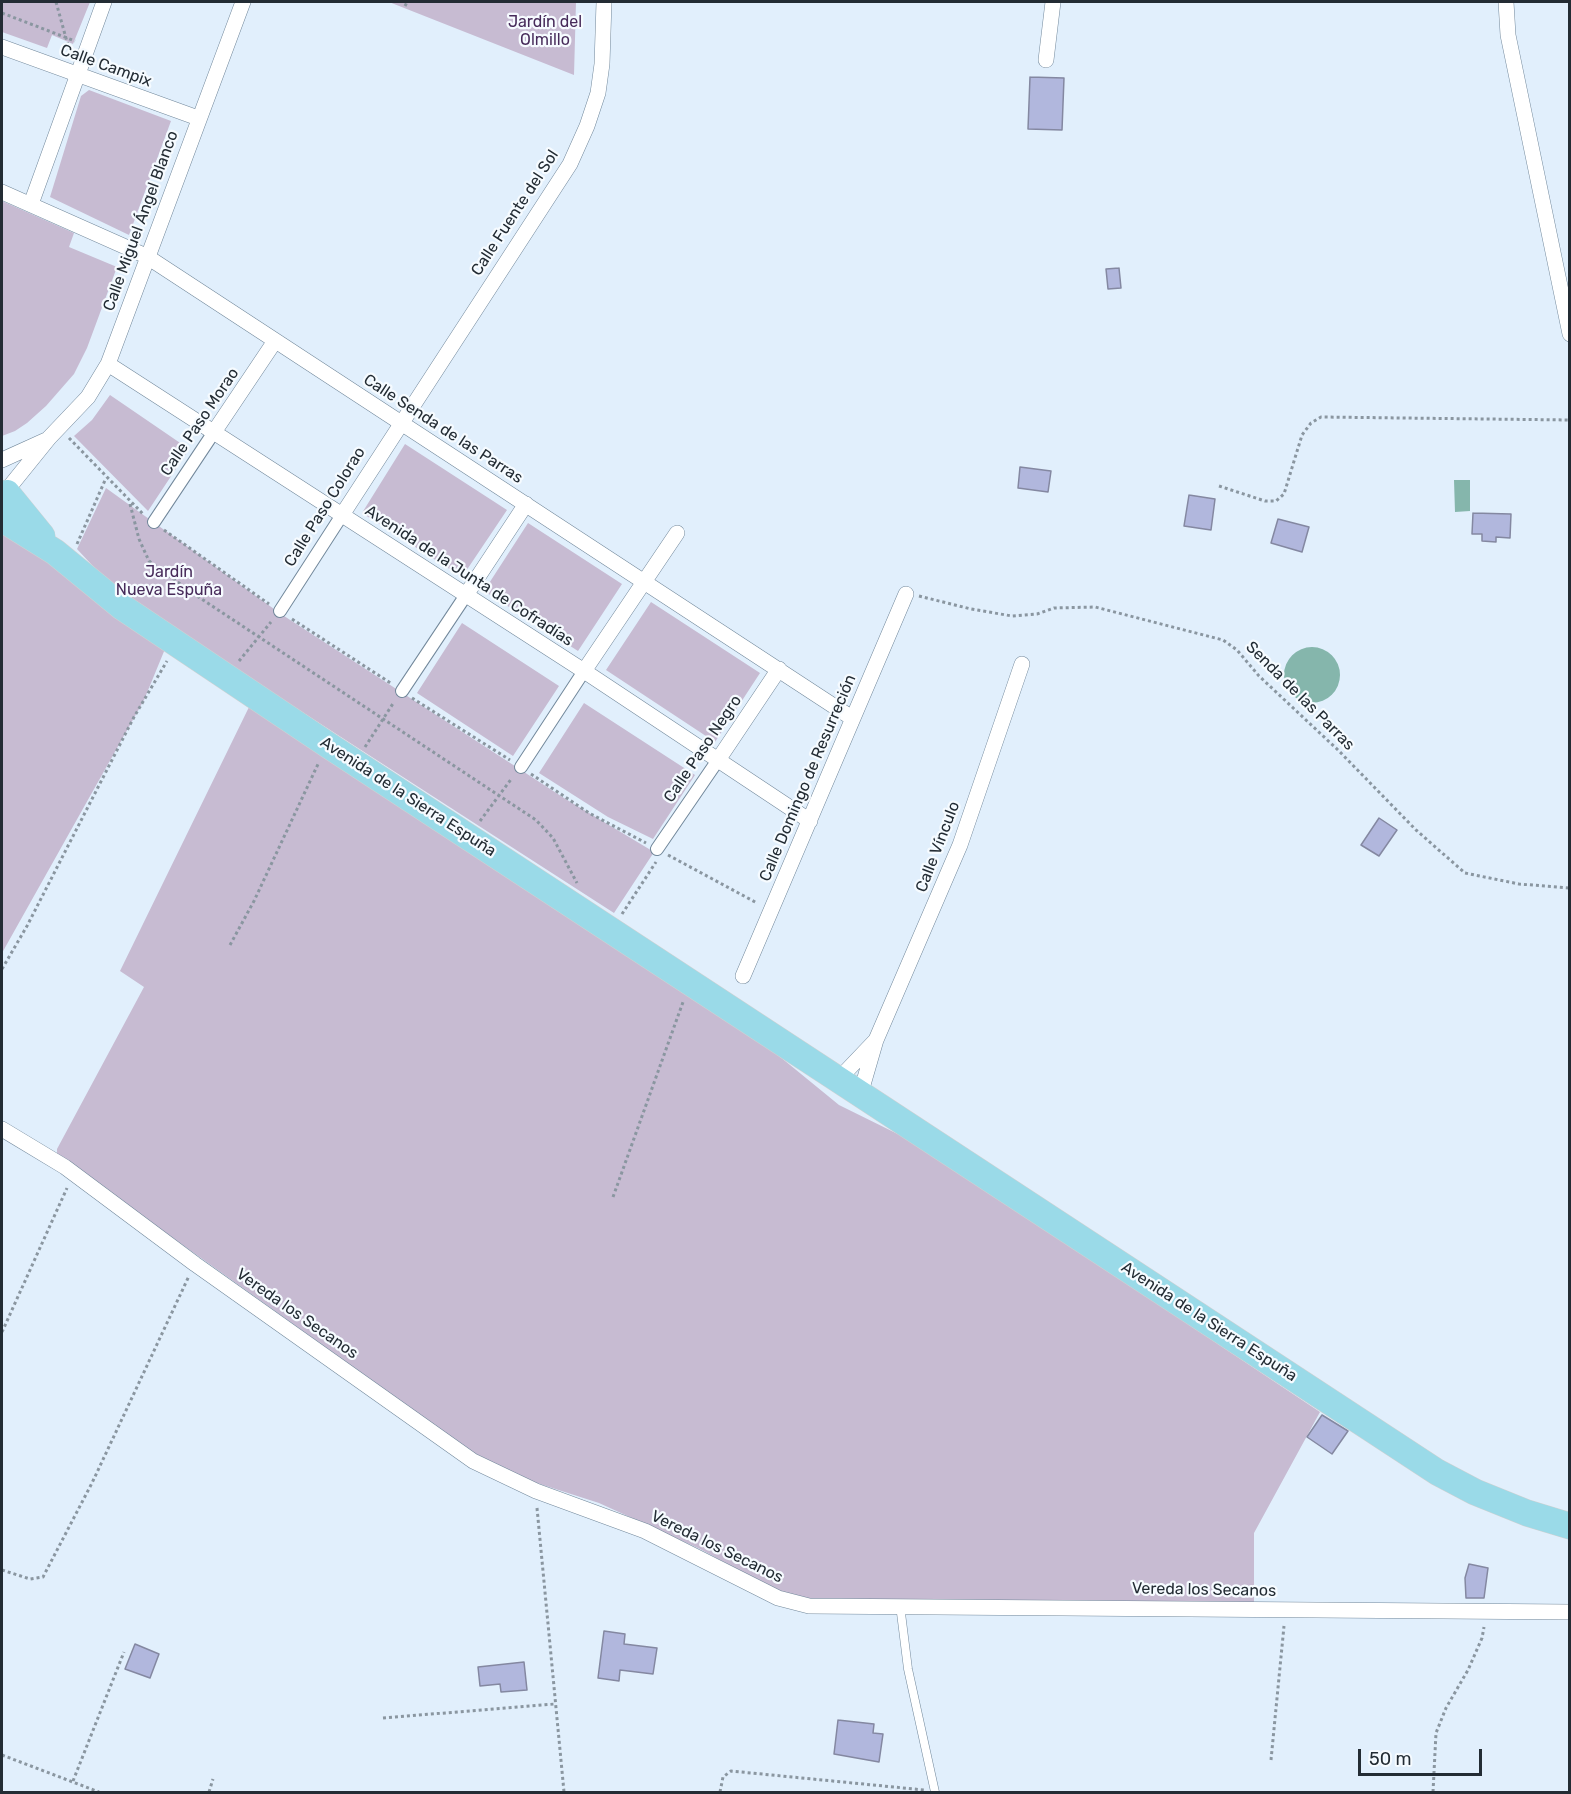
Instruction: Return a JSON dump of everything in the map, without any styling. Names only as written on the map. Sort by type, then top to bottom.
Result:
[{"type":"main road","name":"Avenida de la Sierra Espuña","points":[[4,490],[122,607],[837,1081],[1437,1472],[1475,1492],[1527,1513],[1569,1526]]},
{"type":"main road","name":"Avenida de la Sierra Espuña","points":[[2,519],[65,550]]},
{"type":"main road","name":"Avenida de la Sierra Espuña","points":[[767,1034],[825,1088],[851,1102],[860,1095]]},
{"type":"street","points":[[31,204],[104,2]]},
{"type":"street","name":"Calle Miguel Ángel Blanco","points":[[4,490],[60,437],[108,364],[146,256],[243,2]]},
{"type":"street","name":"Calle Fuente del Sol","points":[[400,422],[570,164],[587,126],[598,93],[602,64],[604,2]]},
{"type":"street","points":[[1046,60],[1053,2]]},
{"type":"street","points":[[1506,2],[1508,35],[1569,334]]},
{"type":"street","name":"Calle Campix","points":[[2,47],[198,118]]},
{"type":"street","name":"Calle Senda de las Parras","points":[[2,192],[146,256],[852,718]]},
{"type":"street","name":"Calle Paso Morao","points":[[154,522],[275,341]]},
{"type":"street","name":"Avenida de la Junta de Cofradías","points":[[108,364],[584,671],[810,821]]},
{"type":"street","name":"Calle Paso Colorao","points":[[280,611],[400,422]]},
{"type":"street","name":"Calle Miguel Ángel Blanco","points":[[2,460],[60,437]]},
{"type":"street","points":[[402,691],[526,504]]},
{"type":"street","points":[[520,767],[676,533]]},
{"type":"street","name":"Calle Domingo de Resurreción","points":[[743,976],[906,594]]},
{"type":"street","name":"Calle Vínculo","points":[[860,1095],[876,1040],[960,845],[1022,664]]},
{"type":"street","name":"Calle Paso Negro","points":[[660,850],[779,669]]},
{"type":"street","name":"Calle Vínculo","points":[[837,1081],[876,1040]]},
{"type":"street","name":"Vereda los Secanos","points":[[2,1129],[74,1173],[195,1264],[472,1461],[536,1491],[645,1531],[778,1598],[809,1606],[1569,1611]]},
{"type":"lane","points":[[900,1605],[908,1670],[935,1792]]},
{"type":"path","points":[[56,2],[77,75]]},
{"type":"path","points":[[405,6],[406,2]]},
{"type":"path","points":[[2,13],[88,46]]},
{"type":"path","points":[[1219,486],[1265,501],[1276,501],[1284,494],[1302,435],[1311,423],[1321,417],[1569,420]]},
{"type":"path","points":[[60,437],[154,522],[280,611],[589,813],[761,904]]},
{"type":"path","points":[[65,550],[106,478]]},
{"type":"path","points":[[130,502],[139,539],[149,561],[259,637],[536,820],[553,838],[579,888]]},
{"type":"path","name":"Senda de las Parras","points":[[906,594],[1012,616],[1036,614],[1054,608],[1095,607],[1222,640],[1237,650],[1260,676],[1338,750],[1416,830],[1466,873],[1519,884],[1569,888]]},
{"type":"path","points":[[232,670],[280,611]]},
{"type":"path","points":[[2,969],[27,926],[134,717],[172,653]]},
{"type":"path","points":[[360,753],[402,691]]},
{"type":"path","points":[[230,945],[254,901],[328,744]]},
{"type":"path","points":[[476,827],[520,767]]},
{"type":"path","points":[[618,921],[660,850]]},
{"type":"path","points":[[612,1197],[674,1024],[692,984]]},
{"type":"path","points":[[2,1332],[74,1173]]},
{"type":"path","points":[[2,1570],[30,1579],[43,1577],[92,1483],[195,1264]]},
{"type":"path","points":[[536,1491],[564,1792]]},
{"type":"path","points":[[1271,1760],[1286,1609]]},
{"type":"path","points":[[1433,1792],[1436,1733],[1482,1638],[1487,1611]]},
{"type":"path","points":[[73,1781],[124,1652]]},
{"type":"path","points":[[383,1718],[555,1704]]},
{"type":"path","points":[[2,1755],[99,1792]]},
{"type":"path","points":[[720,1792],[723,1777],[731,1771],[935,1792]]},
{"type":"path","points":[[209,1792],[213,1779]]},
{"type":"green space","points":[[2,2],[90,2],[73,44],[52,35],[47,48],[2,32]]},
{"type":"green space","name":"Jardín del Olmillo","points":[[389,2],[576,2],[574,75]]},
{"type":"green space","points":[[89,90],[171,121],[129,235],[50,197],[81,96]]},
{"type":"green space","points":[[2,201],[74,233],[69,247],[117,267],[87,348],[74,374],[46,406],[27,423],[2,436]]},
{"type":"green space","points":[[110,395],[189,449],[148,511],[74,436],[92,420]]},
{"type":"green space","points":[[405,444],[507,510],[462,577],[362,513]]},
{"type":"green space","name":"Jardín Nueva Espuña","points":[[106,488],[281,614],[564,798],[654,852],[614,913],[195,643],[104,578],[77,549]]},
{"type":"green space","points":[[528,523],[622,584],[578,651],[484,591]]},
{"type":"green space","points":[[2,532],[21,542],[165,649],[144,700],[2,953]]},
{"type":"green space","points":[[651,602],[760,673],[715,742],[606,670]]},
{"type":"green space","points":[[462,623],[559,686],[513,756],[417,693]]},
{"type":"green space","points":[[584,703],[695,775],[653,839],[608,817],[539,773]]},
{"type":"green space","points":[[250,705],[757,1038],[839,1105],[918,1144],[1320,1412],[1254,1533],[1254,1603],[808,1599],[777,1591],[700,1549],[599,1503],[518,1477],[472,1452],[57,1155],[57,1149],[144,987],[120,971]]},
{"type":"shaded area","points":[[1454,480],[1470,480],[1470,511],[1455,512]]},
{"type":"shaded area","points":[[1312,647],[1323,649],[1332,655],[1338,664],[1340,675],[1338,686],[1332,695],[1323,701],[1312,703],[1301,701],[1292,695],[1286,686],[1284,675],[1286,664],[1292,655],[1301,649]]},
{"type":"building","points":[[1030,77],[1064,78],[1062,130],[1028,129]]},
{"type":"building","points":[[1119,268],[1121,288],[1108,289],[1106,269]]},
{"type":"building","points":[[1020,467],[1051,471],[1048,492],[1018,488]]},
{"type":"building","points":[[1189,495],[1215,499],[1211,530],[1184,526]]},
{"type":"building","points":[[1473,513],[1511,514],[1510,538],[1496,537],[1496,542],[1482,541],[1482,534],[1472,534]]},
{"type":"building","points":[[1278,519],[1309,527],[1302,552],[1271,543]]},
{"type":"building","points":[[1379,818],[1397,830],[1379,856],[1361,845]]},
{"type":"building","points":[[1322,1415],[1348,1431],[1332,1454],[1307,1437]]},
{"type":"building","points":[[1469,1564],[1488,1568],[1484,1598],[1466,1598],[1465,1578]]},
{"type":"building","points":[[604,1631],[625,1634],[624,1644],[657,1648],[653,1674],[620,1670],[619,1681],[598,1678]]},
{"type":"building","points":[[135,1644],[159,1654],[150,1678],[125,1669]]},
{"type":"building","points":[[524,1662],[527,1690],[501,1692],[500,1684],[480,1686],[478,1667]]},
{"type":"building","points":[[838,1720],[874,1724],[873,1733],[883,1734],[879,1762],[834,1754]]}]
